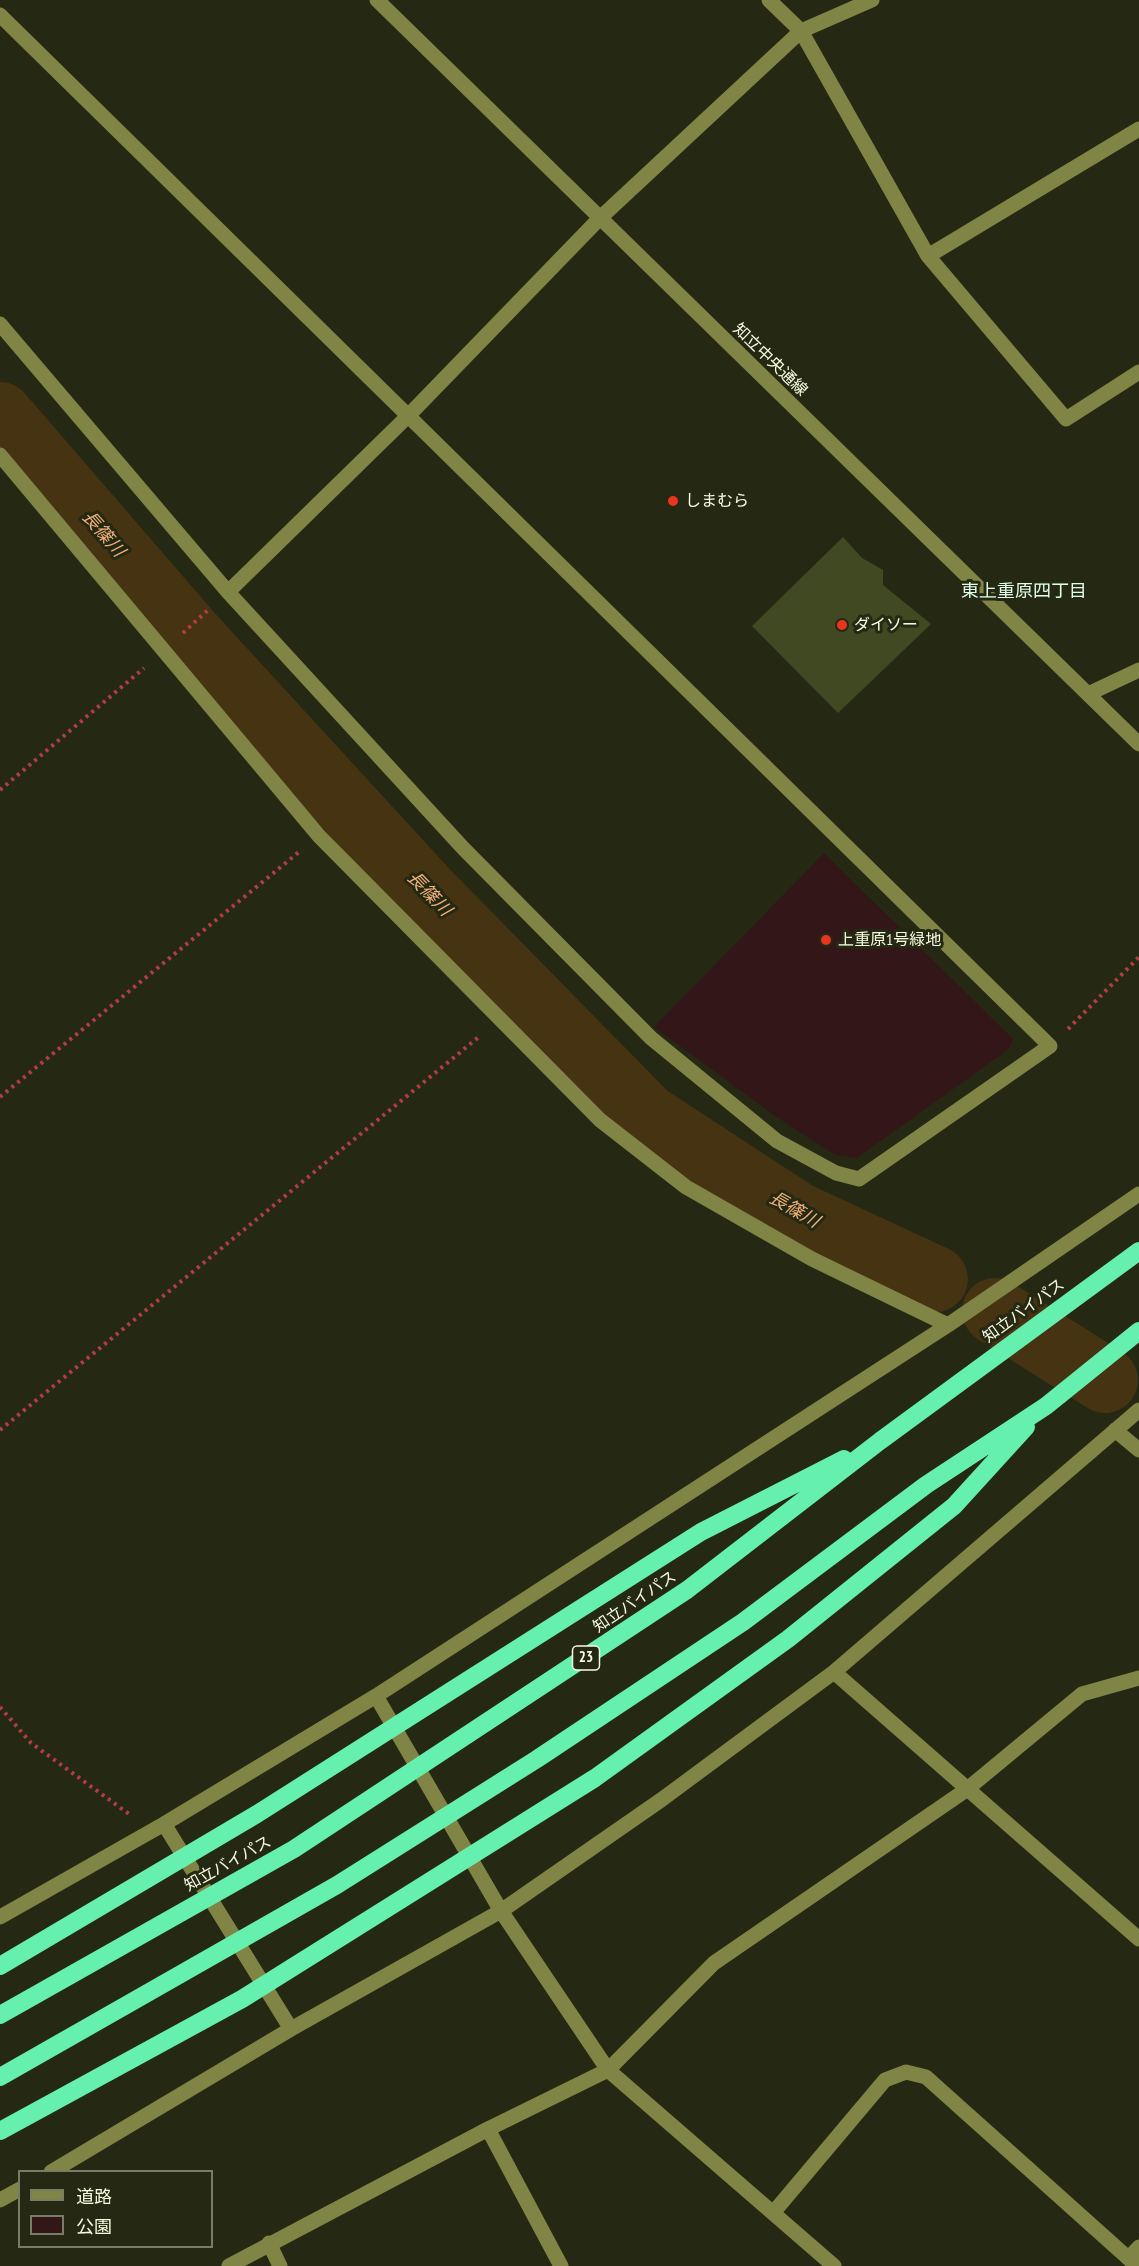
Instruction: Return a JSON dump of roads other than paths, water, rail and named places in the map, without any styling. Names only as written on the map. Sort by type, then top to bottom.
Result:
[{"type":"highway","name":"知立バイパス","points":[[0,2015],[294,1849],[452,1748],[687,1590],[880,1441],[1139,1251]]},
{"type":"highway","points":[[0,2077],[337,1885],[537,1759],[742,1622],[926,1485],[1046,1406],[1139,1330]]},
{"type":"highway","points":[[0,2131],[242,1999],[595,1778],[788,1639],[954,1506],[1046,1406]]},
{"type":"highway","points":[[0,1966],[257,1814],[701,1532],[880,1441]]},
{"type":"street","name":"知立中央通線","points":[[377,0],[1139,744]]},
{"type":"street","points":[[769,0],[801,31],[928,256],[1066,419],[1139,372]]},
{"type":"street","points":[[228,592],[408,416],[599,219],[801,31],[872,0]]},
{"type":"street","points":[[0,15],[1050,1046],[859,1179],[836,1173],[777,1141],[651,1038],[464,848],[228,592],[0,324]]},
{"type":"street","points":[[928,256],[1139,129]]},
{"type":"street","points":[[0,455],[319,836],[600,1120],[686,1187],[812,1259],[948,1325]]},
{"type":"street","points":[[1088,694],[1139,670]]},
{"type":"street","points":[[0,1917],[164,1824],[376,1696],[948,1325],[1139,1194]]},
{"type":"street","points":[[54,2170],[291,2030],[501,1911],[661,1800],[834,1672],[1139,1410]]},
{"type":"street","points":[[1115,1430],[1139,1450]]},
{"type":"street","points":[[834,1672],[966,1790],[1139,1939]]},
{"type":"street","points":[[229,2266],[268,2243],[608,2070],[714,1963],[966,1790],[1082,1694],[1139,1678]]},
{"type":"street","points":[[376,1696],[501,1911],[608,2070],[834,2266]]},
{"type":"street","points":[[164,1824],[291,2030]]},
{"type":"street","points":[[773,2213],[885,2080],[906,2072],[926,2077],[1135,2257]]},
{"type":"street","points":[[488,2130],[561,2266]]},
{"type":"street","points":[[0,2200],[18,2190]]},
{"type":"street","points":[[268,2243],[280,2266]]},
{"type":"waterway","name":"長篠川","points":[[0,415],[192,637],[426,892],[647,1117],[797,1215],[935,1279]]},
{"type":"waterway","name":"長篠川","points":[[995,1311],[1105,1380]]},
{"type":"place","name":"しまむら","points":[[673,501]]},
{"type":"place","name":"ダイソー","points":[[842,625]]},
{"type":"place","name":"上重原1号緑地","points":[[826,940]]},
{"type":"district","name":"東上重原四丁目","points":[[1024,592]]}]
